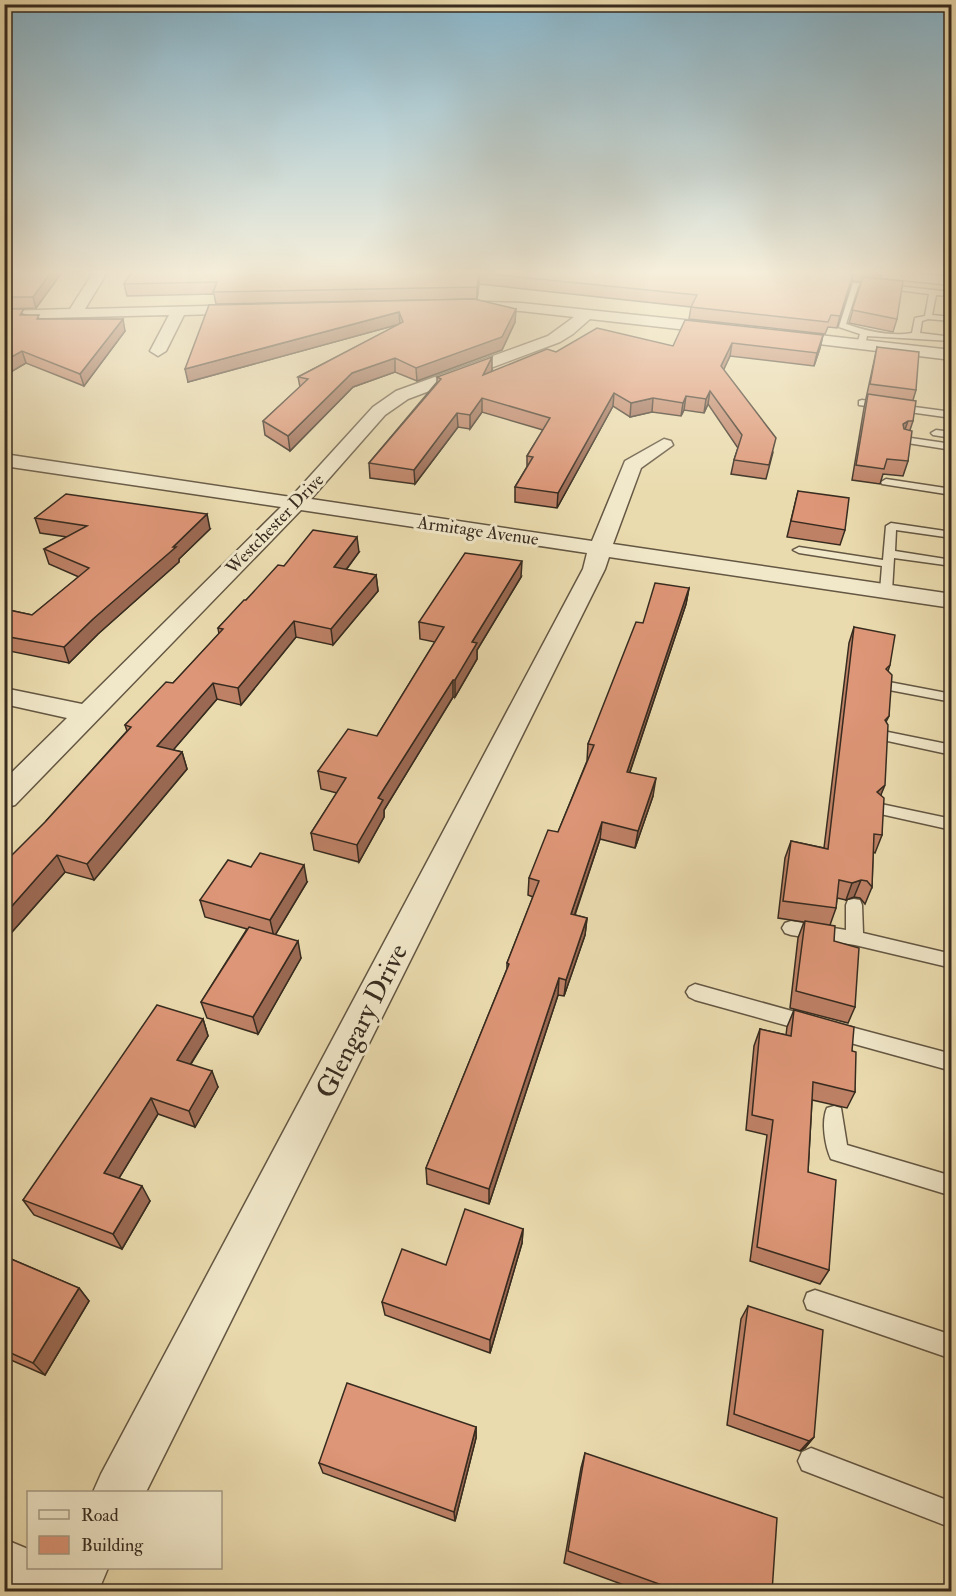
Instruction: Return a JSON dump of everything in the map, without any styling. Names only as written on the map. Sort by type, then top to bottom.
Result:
[{"type":"street","points":[[158,351],[161,345]]},
{"type":"street","name":"Westchester Drive","points":[[4,798],[296,504],[379,411],[395,399],[430,383],[536,345]]},
{"type":"street","points":[[899,345],[951,355]]},
{"type":"street","name":"Glengary Drive","points":[[120,1491],[594,569],[632,465],[664,445]]},
{"type":"street","name":"Armitage Avenue","points":[[4,460],[951,600]]},
{"type":"street","points":[[4,696],[88,714]]},
{"type":"street","points":[[4,1566],[68,1592],[80,1569]]},
{"type":"lane","points":[[914,400],[951,405]]},
{"type":"lane","points":[[862,403],[951,415]]},
{"type":"lane","points":[[936,433],[951,435]]},
{"type":"lane","points":[[904,440],[951,447]]},
{"type":"lane","points":[[886,482],[951,492]]},
{"type":"lane","points":[[886,591],[891,526],[951,535]]},
{"type":"lane","points":[[798,550],[951,563]]},
{"type":"lane","points":[[889,686],[951,699]]},
{"type":"lane","points":[[888,737],[951,750]]},
{"type":"lane","points":[[882,809],[951,825]]},
{"type":"lane","points":[[854,905],[855,938]]},
{"type":"lane","points":[[791,928],[855,938],[951,961]]},
{"type":"lane","points":[[695,992],[951,1063]]},
{"type":"lane","points":[[834,1115],[838,1152],[951,1186]]},
{"type":"lane","points":[[815,1301],[951,1347]]},
{"type":"lane","points":[[811,1461],[951,1515]]},
{"type":"building","points":[[4,345],[102,345],[80,374],[22,351],[4,361]]},
{"type":"building","points":[[194,345],[273,345],[185,369]]},
{"type":"building","points":[[358,345],[478,345],[416,368],[395,358],[352,373],[288,436],[263,421],[308,379],[298,377]]},
{"type":"building","points":[[567,345],[731,345],[721,366],[776,438],[769,465],[734,460],[742,435],[710,391],[706,399],[686,396],[683,403],[653,398],[631,403],[614,393],[558,493],[515,487],[533,457],[527,456],[550,418],[482,398],[470,415],[457,413],[414,470],[369,463],[441,379],[437,377],[492,357],[483,375],[547,349],[556,352]]},
{"type":"building","points":[[753,345],[820,345],[817,353]]},
{"type":"building","points":[[877,347],[919,352],[916,390],[870,384]]},
{"type":"building","points":[[868,394],[916,401],[913,421],[903,424],[904,429],[912,431],[908,461],[887,459],[884,469],[856,465]]},
{"type":"building","points":[[798,491],[849,498],[845,530],[791,521]]},
{"type":"building","points":[[66,494],[207,514],[173,547],[176,547],[64,647],[4,636],[4,609],[32,615],[89,568],[44,549],[87,526],[35,518]]},
{"type":"building","points":[[313,530],[357,537],[334,567],[376,575],[331,629],[294,621],[238,688],[213,683],[157,746],[182,752],[87,864],[57,855],[4,915],[4,863],[46,821],[131,727],[125,725],[166,682],[173,683],[223,629],[218,628],[278,565],[284,566]]},
{"type":"building","points":[[465,553],[522,561],[472,642],[477,643],[455,680],[378,798],[383,800],[357,845],[311,833],[346,778],[318,771],[348,729],[377,736],[444,627],[419,622]]},
{"type":"building","points":[[655,583],[689,588],[627,772],[656,778],[638,831],[602,822],[571,914],[587,918],[566,980],[559,978],[489,1189],[426,1168],[509,964],[507,963],[539,881],[529,878],[548,830],[558,832],[594,745],[588,744],[636,622],[643,623]]},
{"type":"building","points":[[854,627],[895,635],[890,665],[886,669],[892,675],[889,716],[885,720],[888,725],[885,785],[877,792],[884,798],[882,835],[874,834],[872,887],[867,881],[852,883],[839,880],[836,908],[783,901],[791,841],[828,849]]},
{"type":"building","points":[[260,853],[304,865],[270,920],[200,900],[228,860],[251,867]]},
{"type":"building","points":[[805,921],[835,926],[834,941],[859,948],[855,1007],[796,991]]},
{"type":"building","points":[[249,927],[298,941],[253,1017],[201,1002]]},
{"type":"building","points":[[157,1005],[203,1019],[177,1060],[212,1071],[189,1111],[151,1098],[104,1173],[142,1186],[113,1234],[23,1200]]},
{"type":"building","points":[[794,1010],[854,1027],[852,1051],[856,1052],[855,1092],[813,1082],[808,1172],[836,1180],[829,1270],[757,1247],[773,1120],[752,1115],[760,1029],[791,1036]]},
{"type":"building","points":[[465,1209],[523,1229],[490,1340],[382,1302],[402,1249],[446,1265]]},
{"type":"building","points":[[4,1256],[79,1288],[33,1363],[4,1350]]},
{"type":"building","points":[[748,1306],[823,1330],[814,1437],[809,1441],[734,1414]]},
{"type":"building","points":[[347,1383],[476,1427],[454,1512],[319,1463]]},
{"type":"building","points":[[585,1453],[777,1518],[772,1592],[681,1592],[568,1551]]}]
